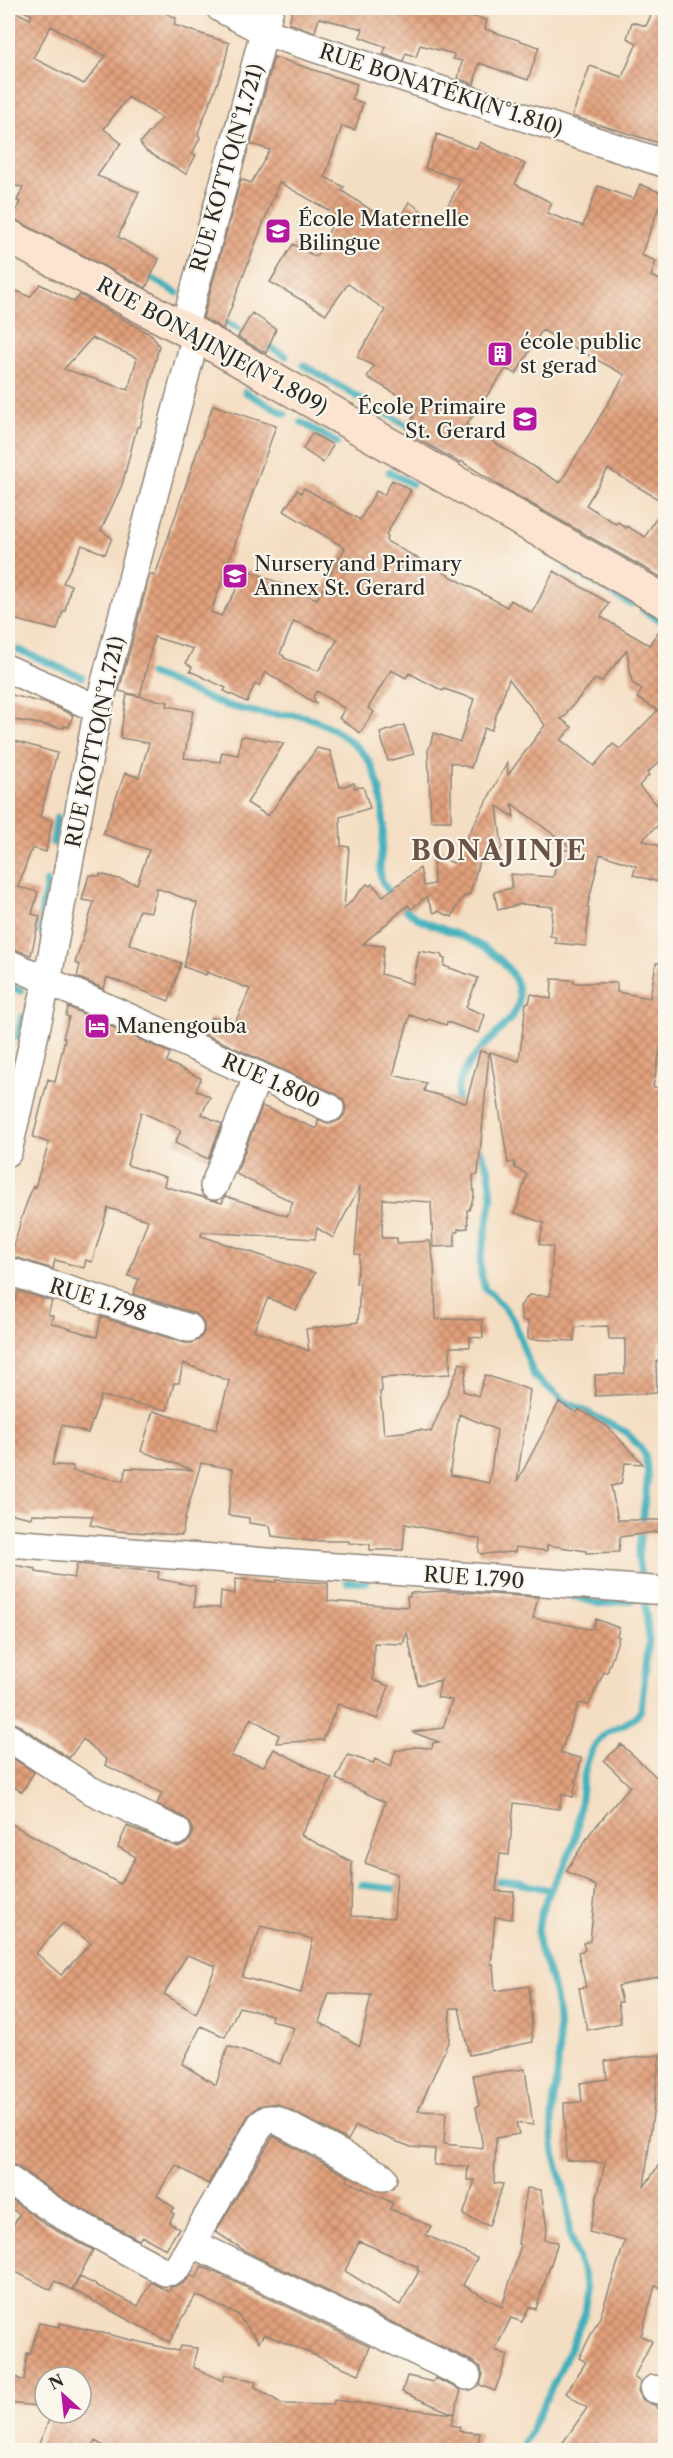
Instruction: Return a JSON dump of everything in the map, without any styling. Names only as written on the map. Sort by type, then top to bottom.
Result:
[{"type":"main road","name":"RUE BONAJINJE(N°1.809)","points":[[8,236],[190,332],[666,602]]},
{"type":"street","name":"RUE BONATÉKI(N°1.810)","points":[[220,8],[268,20],[666,164]]},
{"type":"street","name":"RUE KOTTO(N°1.721)","points":[[8,1152],[47,981],[98,709],[268,20]]},
{"type":"street","points":[[8,669],[98,709]]},
{"type":"street","name":"RUE 1.800","points":[[8,963],[330,1108]]},
{"type":"street","points":[[214,1186],[258,1075]]},
{"type":"street","name":"RUE 1.798","points":[[8,1271],[189,1328]]},
{"type":"street","name":"RUE 1.790","points":[[8,1542],[666,1591]]},
{"type":"street","points":[[8,1737],[90,1790],[177,1831]]},
{"type":"street","points":[[8,2179],[56,2212],[165,2272],[173,2271],[178,2266],[261,2124],[268,2119],[275,2119],[383,2177]]},
{"type":"street","points":[[192,2243],[467,2376]]},
{"type":"building","points":[[8,8],[30,19],[32,15],[19,8],[155,8],[176,18],[174,25],[229,43],[224,66],[198,133],[200,138],[192,154],[196,155],[186,174],[146,151],[140,143],[162,118],[128,97],[104,129],[121,143],[97,176],[139,192],[118,237],[159,259],[146,288],[12,218],[20,202],[17,201],[23,187],[8,185]],"holes":[[[51,26],[106,56],[84,84],[33,58]]]},
{"type":"building","points":[[293,8],[440,8],[487,20],[485,29],[539,47],[528,80],[479,63],[474,84],[458,79],[462,61],[453,59],[454,54],[420,45],[416,57],[406,53],[403,61],[383,54],[386,47],[360,37],[363,29],[319,18],[315,32],[289,23]]},
{"type":"building","points":[[654,8],[666,8],[666,39],[660,53],[666,55],[666,133],[662,144],[572,116],[590,66],[622,77],[637,43],[627,38],[632,22],[646,26]]},
{"type":"building","points":[[274,57],[357,84],[352,99],[363,103],[355,130],[342,126],[325,177],[344,187],[342,191],[395,226],[409,202],[439,223],[461,180],[425,168],[437,134],[477,149],[480,142],[525,164],[515,184],[552,203],[547,213],[583,226],[598,186],[634,199],[640,184],[664,194],[641,255],[656,261],[651,276],[666,282],[666,580],[505,489],[461,461],[460,463],[406,432],[418,407],[367,377],[374,366],[357,357],[385,310],[348,284],[326,314],[270,282],[293,244],[316,257],[331,227],[323,222],[330,211],[279,182],[223,329],[203,318],[241,179],[251,183],[270,150],[251,144]],"holes":[[[542,330],[625,375],[560,483],[466,425],[506,369],[516,374]],[[608,469],[665,503],[645,537],[627,526],[626,528],[618,522],[616,524],[586,505]]]},
{"type":"building","points":[[40,284],[74,302],[80,295],[152,335],[159,346],[140,427],[137,427],[122,485],[101,530],[112,538],[105,554],[82,545],[63,583],[71,585],[65,611],[63,611],[57,630],[8,618],[8,287],[30,297]],"holes":[[[92,338],[137,358],[128,390],[64,369]]]},
{"type":"building","points":[[252,313],[276,329],[266,353],[238,337]]},
{"type":"building","points":[[213,405],[276,426],[211,612],[221,616],[248,570],[317,599],[345,548],[284,511],[297,490],[301,493],[304,488],[360,520],[376,491],[384,495],[392,480],[411,490],[386,535],[388,536],[386,541],[507,607],[511,600],[532,613],[554,571],[609,603],[601,617],[649,645],[666,621],[666,756],[647,773],[649,775],[639,786],[666,814],[666,818],[642,840],[666,848],[666,884],[633,875],[636,866],[600,854],[587,908],[589,908],[586,946],[555,943],[556,937],[550,936],[553,907],[521,904],[498,910],[494,892],[512,888],[510,874],[553,877],[560,851],[573,849],[512,804],[514,817],[497,806],[502,847],[497,855],[480,858],[470,894],[461,899],[452,917],[438,911],[434,913],[426,897],[411,909],[408,905],[363,944],[384,946],[381,974],[413,984],[419,951],[442,955],[445,959],[444,966],[478,978],[466,1007],[485,1015],[479,1033],[447,1022],[446,1025],[410,1015],[393,1075],[426,1083],[424,1091],[466,1103],[480,1051],[489,1053],[478,1175],[473,1175],[474,1196],[467,1210],[468,1228],[458,1229],[458,1232],[455,1232],[455,1246],[433,1247],[431,1202],[383,1199],[382,1238],[397,1238],[397,1243],[430,1241],[434,1264],[436,1319],[482,1320],[483,1338],[470,1337],[470,1347],[450,1347],[450,1374],[381,1378],[384,1434],[420,1430],[431,1432],[460,1363],[467,1365],[463,1391],[478,1396],[485,1375],[530,1390],[517,1482],[559,1402],[577,1413],[579,1409],[607,1426],[643,1464],[625,1463],[621,1484],[611,1486],[618,1520],[661,1520],[662,1531],[620,1537],[619,1552],[586,1553],[586,1551],[547,1545],[547,1551],[516,1547],[515,1552],[481,1554],[479,1552],[480,1539],[405,1524],[403,1550],[370,1550],[370,1544],[349,1543],[349,1541],[312,1541],[272,1536],[270,1526],[249,1523],[249,1518],[228,1515],[233,1469],[201,1463],[182,1535],[116,1531],[90,1525],[93,1516],[32,1514],[31,1518],[8,1513],[8,1300],[15,1302],[18,1291],[52,1301],[48,1314],[53,1316],[51,1323],[97,1337],[101,1317],[185,1343],[199,1340],[204,1332],[204,1324],[194,1313],[133,1294],[139,1279],[128,1276],[148,1220],[108,1208],[92,1262],[86,1260],[84,1268],[55,1260],[53,1269],[11,1256],[23,1213],[33,1186],[35,1187],[49,1143],[33,1137],[48,1079],[55,1082],[69,1017],[66,1016],[68,1007],[170,1053],[167,1062],[201,1078],[196,1090],[210,1097],[202,1114],[222,1124],[208,1159],[175,1143],[181,1130],[141,1112],[127,1165],[166,1177],[164,1186],[222,1203],[225,1196],[287,1216],[293,1202],[236,1174],[262,1106],[317,1129],[318,1120],[331,1124],[340,1120],[345,1114],[346,1107],[343,1099],[336,1094],[204,1034],[211,1017],[226,1023],[227,1020],[235,1023],[250,989],[207,972],[206,975],[184,967],[197,903],[157,888],[151,912],[139,910],[129,944],[181,963],[169,1001],[107,977],[104,989],[77,977],[80,965],[75,963],[94,902],[82,900],[89,875],[100,876],[100,874],[137,884],[149,850],[103,834],[125,773],[139,777],[149,743],[120,738],[127,694],[168,702],[167,706],[193,711],[184,758],[220,762],[222,752],[238,755],[241,737],[244,736],[284,743],[247,803],[268,816],[317,748],[330,751],[340,787],[354,783],[355,788],[363,787],[370,808],[340,817],[341,846],[349,847],[344,909],[367,884],[370,886],[372,884],[383,896],[420,868],[424,886],[434,884],[433,854],[453,863],[507,763],[508,775],[545,725],[509,679],[491,730],[484,728],[471,768],[451,762],[451,821],[431,821],[428,751],[434,733],[460,742],[474,699],[444,689],[443,691],[409,673],[406,678],[391,670],[368,708],[374,712],[360,733],[339,718],[345,709],[317,691],[313,696],[316,704],[266,672],[259,686],[255,684],[247,702],[224,691],[226,688],[190,671],[192,667],[186,663],[193,649],[154,637],[140,696],[119,691],[150,574],[155,576]],"holes":[[[294,621],[338,639],[318,671],[284,658],[280,654]],[[627,650],[632,683],[642,689],[637,698],[658,710],[620,749],[613,744],[594,766],[561,740],[572,727],[561,719],[568,714],[567,712],[595,679],[601,682]],[[360,1186],[355,1254],[360,1255],[356,1283],[360,1283],[358,1322],[306,1329],[309,1351],[254,1330],[268,1298],[296,1310],[315,1273],[201,1236],[202,1232],[315,1239],[317,1228],[333,1238]],[[183,1363],[229,1381],[216,1430],[153,1411],[141,1451],[193,1470],[126,1468],[123,1481],[73,1471],[73,1466],[52,1465],[62,1425],[88,1433],[101,1396],[167,1410],[174,1383],[179,1383]],[[459,1414],[497,1430],[489,1483],[451,1475]]]},
{"type":"building","points":[[312,433],[333,445],[323,463],[303,449]]},
{"type":"building","points":[[8,694],[51,705],[73,715],[69,727],[8,719]]},
{"type":"building","points":[[404,725],[414,754],[388,761],[380,733]]},
{"type":"building","points":[[8,739],[57,753],[40,817],[52,820],[46,852],[32,848],[18,887],[38,892],[32,914],[40,916],[31,955],[11,948],[13,941],[8,940]]},
{"type":"building","points":[[656,963],[666,963],[666,1018],[653,1087],[666,1089],[666,1341],[659,1341],[659,1361],[656,1361],[657,1393],[595,1396],[595,1375],[625,1374],[625,1339],[609,1339],[608,1326],[575,1327],[574,1341],[528,1339],[528,1321],[522,1320],[520,1306],[529,1295],[550,1296],[553,1247],[539,1244],[544,1223],[515,1213],[527,1174],[515,1168],[514,1162],[508,1163],[490,1052],[519,1061],[526,1003],[529,1003],[531,994],[551,999],[552,979],[574,980],[573,983],[617,983],[617,992],[650,998]]},
{"type":"building","points":[[8,1564],[36,1569],[36,1572],[74,1578],[77,1564],[159,1572],[158,1579],[195,1586],[194,1607],[220,1608],[221,1591],[235,1594],[235,1579],[276,1582],[276,1580],[328,1583],[328,1601],[408,1607],[407,1597],[410,1597],[410,1593],[443,1591],[538,1597],[533,1618],[590,1629],[593,1628],[596,1619],[619,1628],[617,1636],[619,1637],[607,1673],[604,1672],[589,1705],[579,1703],[560,1753],[581,1758],[573,1797],[562,1794],[559,1809],[514,1803],[509,1855],[500,1854],[496,1891],[514,1892],[512,1919],[495,1917],[491,1964],[493,1964],[495,1991],[529,1986],[533,2042],[469,2055],[459,2008],[450,2008],[449,2040],[418,2111],[446,2112],[444,2144],[483,2148],[473,2075],[525,2069],[533,2125],[516,2123],[519,2134],[496,2138],[494,2183],[503,2184],[489,2226],[463,2215],[475,2180],[467,2180],[468,2166],[434,2165],[435,2149],[411,2147],[356,2126],[348,2140],[276,2103],[259,2106],[248,2116],[208,2184],[176,2165],[157,2195],[174,2208],[171,2212],[174,2214],[169,2223],[179,2228],[166,2249],[142,2236],[139,2240],[64,2199],[17,2166],[8,2164],[8,1822],[120,1884],[136,1857],[118,1847],[127,1826],[178,1847],[186,1844],[193,1830],[184,1817],[157,1804],[162,1793],[105,1765],[107,1760],[83,1739],[69,1758],[17,1724],[8,1721]],"holes":[[[407,1632],[418,1685],[441,1680],[437,1697],[452,1700],[443,1728],[412,1732],[439,1742],[433,1743],[432,1748],[415,1747],[395,1751],[391,1767],[375,1759],[373,1763],[348,1755],[336,1779],[385,1802],[365,1863],[397,1874],[394,1918],[351,1916],[352,1862],[301,1835],[332,1779],[274,1749],[264,1766],[231,1756],[251,1718],[279,1735],[276,1743],[323,1740],[338,1704],[377,1719],[389,1686],[373,1680],[374,1643],[403,1644]],[[63,1923],[91,1943],[61,1975],[36,1953]],[[261,1926],[313,1939],[301,1993],[242,1977]],[[187,1955],[216,1966],[196,2014],[164,1994]],[[329,1993],[371,1995],[360,2046],[319,2022]],[[239,2007],[272,2015],[271,2020],[294,2028],[280,2064],[228,2046],[216,2085],[182,2064],[201,2026],[225,2037]]]},
{"type":"building","points":[[621,1744],[666,1786],[666,1975],[618,1986],[622,2002],[618,2002],[621,2023],[587,2030],[579,1988],[586,1987],[578,1952],[585,1950],[583,1943],[590,1941],[596,1886],[566,1871],[591,1832],[630,1786],[604,1761]]},
{"type":"building","points":[[8,1755],[34,1772],[22,1792],[8,1783]]},
{"type":"building","points":[[660,2055],[644,2187],[666,2154],[666,2289],[655,2286],[641,2336],[652,2341],[634,2377],[640,2382],[638,2391],[643,2400],[654,2405],[666,2416],[666,2451],[557,2451],[587,2408],[566,2393],[586,2362],[579,2358],[600,2317],[625,2241],[589,2232],[605,2163],[566,2160],[564,2103],[582,2102],[580,2083],[607,2079],[605,2061]]},
{"type":"building","points":[[273,2136],[349,2177],[347,2181],[393,2203],[390,2209],[431,2226],[426,2235],[477,2258],[463,2285],[502,2307],[521,2245],[518,2244],[527,2188],[541,2190],[547,2229],[544,2240],[558,2242],[536,2309],[529,2307],[522,2322],[511,2318],[495,2350],[508,2355],[495,2391],[480,2385],[483,2374],[474,2362],[245,2251],[216,2232]],"holes":[[[359,2241],[418,2267],[419,2271],[400,2305],[345,2271]]]},
{"type":"building","points":[[13,2201],[48,2226],[93,2250],[72,2290],[55,2281],[51,2290],[8,2268],[8,2234],[20,2214],[9,2208]]},
{"type":"building","points":[[202,2266],[370,2347],[359,2374],[264,2334],[259,2342],[237,2314],[196,2295],[169,2342],[73,2290],[80,2277],[138,2306],[151,2282],[169,2292],[171,2287],[182,2284],[191,2276],[196,2278]]},
{"type":"building","points":[[39,2323],[60,2327],[60,2323],[178,2351],[180,2346],[197,2348],[193,2367],[223,2381],[225,2375],[256,2381],[255,2387],[282,2404],[333,2405],[334,2400],[454,2414],[402,2392],[407,2376],[433,2382],[435,2378],[461,2390],[451,2425],[460,2427],[459,2431],[480,2433],[476,2451],[113,2451],[95,2441],[91,2451],[71,2444],[68,2451],[36,2451],[47,2425],[93,2425],[93,2365],[33,2365],[33,2406],[8,2403],[8,2374],[24,2381],[27,2353],[30,2354]]},
{"type":"waterway","points":[[144,274],[177,293]]},
{"type":"waterway","points":[[202,308],[249,335]]},
{"type":"waterway","points":[[261,342],[286,356]]},
{"type":"waterway","points":[[303,365],[363,400]]},
{"type":"waterway","points":[[245,392],[285,414]]},
{"type":"waterway","points":[[383,412],[415,430]]},
{"type":"waterway","points":[[301,422],[337,443]]},
{"type":"waterway","points":[[389,472],[412,484]]},
{"type":"waterway","points":[[567,567],[631,604]]},
{"type":"waterway","points":[[643,610],[664,623]]},
{"type":"waterway","points":[[19,650],[82,677]]},
{"type":"waterway","points":[[150,674],[225,705],[259,713],[310,718],[338,732],[363,753],[376,777],[380,791],[383,820],[380,870],[382,881],[388,891],[417,918],[468,939],[492,953],[511,972],[516,984],[519,997],[517,1009],[474,1057],[464,1072],[458,1088],[458,1107]]},
{"type":"waterway","points":[[53,843],[57,817]]},
{"type":"waterway","points":[[38,932],[47,881]]},
{"type":"waterway","points":[[8,985],[21,991]]},
{"type":"waterway","points":[[17,1038],[22,1017]]},
{"type":"waterway","points":[[477,1144],[489,1170],[492,1198],[480,1262],[485,1289],[503,1306],[514,1321],[534,1376],[563,1400],[626,1432],[645,1455],[648,1475],[638,1556],[642,1583]]},
{"type":"waterway","points":[[347,1582],[366,1582]]},
{"type":"waterway","points":[[521,2450],[559,2373],[585,2313],[587,2301],[586,2282],[570,2234],[566,2198],[553,2145],[552,2120],[559,2038],[556,2000],[538,1942],[539,1922],[547,1898],[574,1842],[585,1771],[593,1749],[605,1734],[631,1720],[641,1710],[649,1639],[644,1594]]},
{"type":"waterway","points":[[568,1595],[600,1604],[633,1600]]},
{"type":"waterway","points":[[490,1881],[523,1884],[551,1890]]},
{"type":"waterway","points":[[361,1885],[404,1890]]},
{"type":"place","name":"École Maternelle Bilingue","points":[[278,231]]},
{"type":"place","name":"école public st gerad","points":[[500,354]]},
{"type":"place","name":"École Primaire St. Gerard","points":[[525,419]]},
{"type":"place","name":"Nursery and Primary Annex St. Gerard","points":[[235,576]]},
{"type":"place","name":"Manengouba","points":[[97,1026]]},
{"type":"district","name":"BONAJINJE","points":[[499,851]]}]
